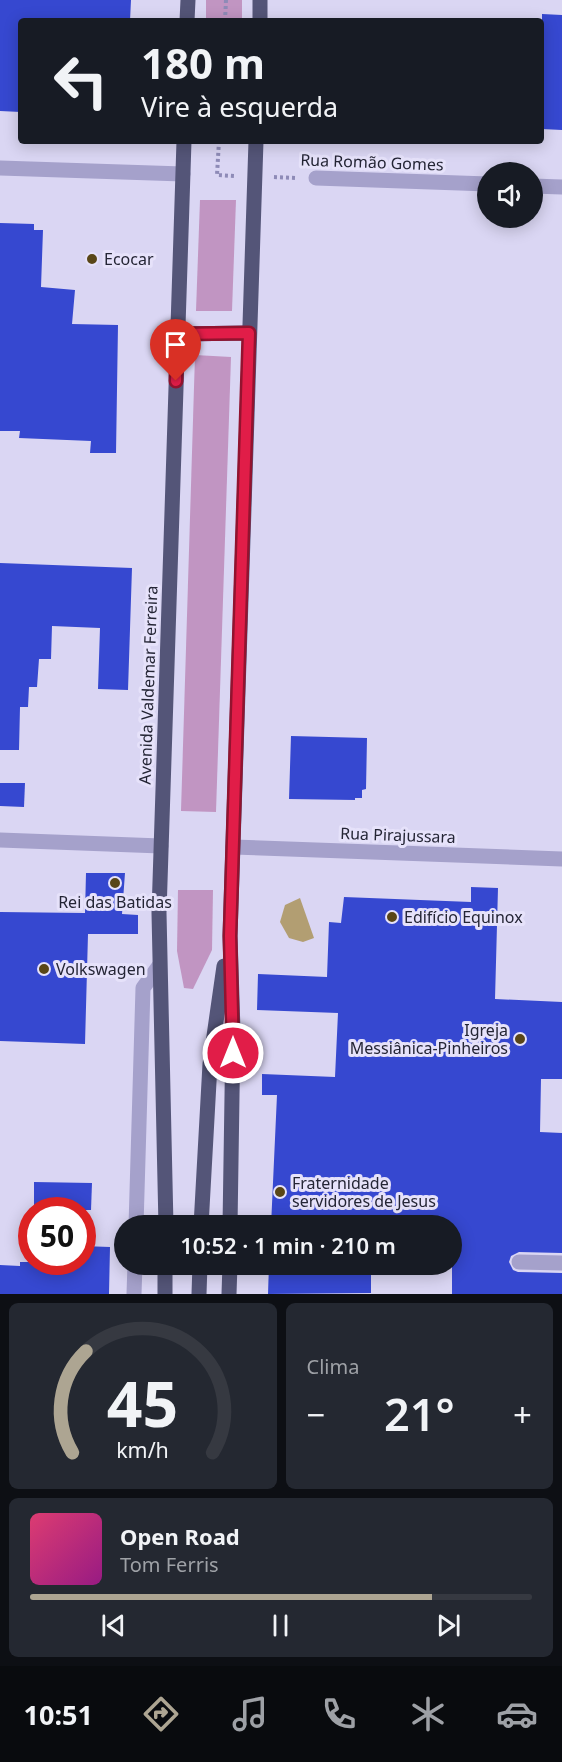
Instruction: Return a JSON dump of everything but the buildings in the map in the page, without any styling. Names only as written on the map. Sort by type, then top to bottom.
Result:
[{"type":"main road","points":[[187,18],[188,0]]},
{"type":"main road","points":[[260,0],[260,18]]},
{"type":"main road","name":"Avenida Valdemar Ferreira","points":[[166,1215],[159,966],[161,846],[184,144]]},
{"type":"main road","points":[[231,1215],[233,1031],[230,936],[256,144]]},
{"type":"main road","points":[[177,334],[249,333]]},
{"type":"main road","points":[[202,1215],[210,1064],[230,936]]},
{"type":"main road","points":[[165,1275],[165,1294]]},
{"type":"main road","points":[[199,1294],[200,1275]]},
{"type":"main road","points":[[229,1294],[230,1275]]},
{"type":"street","points":[[0,168],[183,174]]},
{"type":"street","name":"Rua Romão Gomes","points":[[316,178],[477,184]]},
{"type":"street","points":[[543,186],[562,187]]},
{"type":"street","points":[[0,840],[161,846]]},
{"type":"street","name":"Rua Pirajussara","points":[[233,847],[562,859]]},
{"type":"street","points":[[136,1215],[143,988],[159,966]]},
{"type":"street","points":[[519,1262],[562,1263]]},
{"type":"street","points":[[134,1294],[135,1275]]},
{"type":"path","points":[[225,18],[226,0]]},
{"type":"path","points":[[217,175],[219,144]]},
{"type":"path","name":"Rua Romão Gomes","points":[[254,176],[316,178]]},
{"type":"shaded area","points":[[206,0],[242,0],[242,18],[206,18]]},
{"type":"shaded area","points":[[200,200],[236,200],[232,311],[196,311]]},
{"type":"shaded area","points":[[195,355],[231,357],[216,812],[181,811]]},
{"type":"shaded area","points":[[178,890],[213,890],[212,950],[193,989],[184,988],[177,951]]},
{"type":"shaded area","points":[[300,898],[314,938],[303,942],[289,938],[280,922],[285,905]]},
{"type":"place","name":"Ecocar","points":[[92,259]]},
{"type":"place","name":"Rei das Batidas","points":[[115,883]]},
{"type":"place","name":"Edifício Equinox","points":[[392,917]]},
{"type":"place","name":"Volkswagen","points":[[44,969]]},
{"type":"place","name":"Igreja Messiânica-Pinheiros","points":[[520,1039]]},
{"type":"place","name":"Fraternidade servidores de Jesus","points":[[280,1192]]},
{"type":"route","points":[[176,381],[177,334],[249,333],[230,936],[233,1053]]}]
